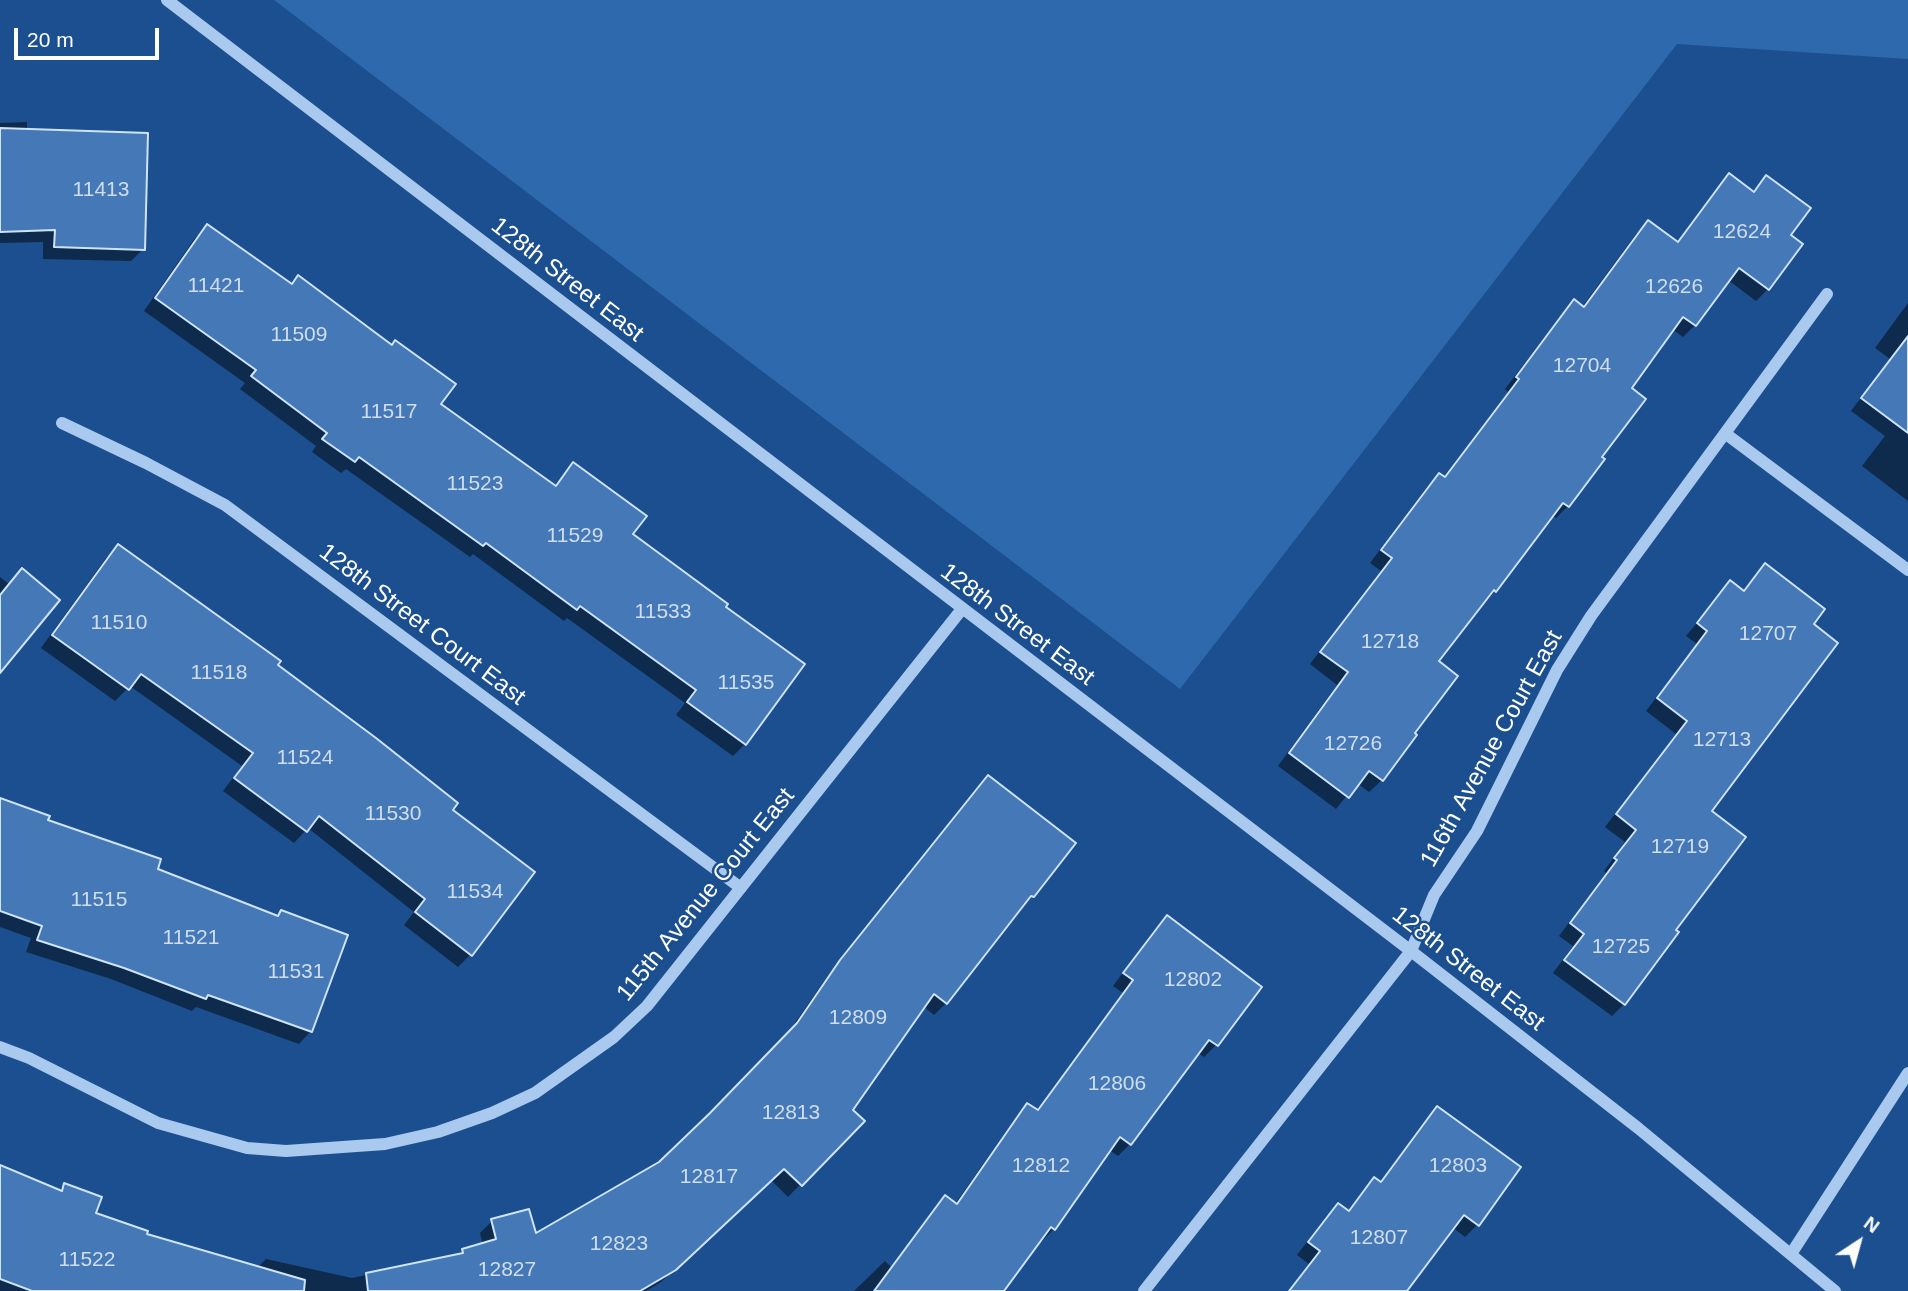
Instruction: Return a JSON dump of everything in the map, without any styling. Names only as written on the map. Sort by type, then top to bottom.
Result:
[{"type":"street","name":"128th Street East","points":[[167,0],[961,610],[1411,951],[1638,1128],[1835,1291]]},
{"type":"street","name":"116th Avenue Court East","points":[[1144,1291],[1411,951],[1434,895],[1476,831],[1557,670],[1591,616],[1827,294]]},
{"type":"street","name":"128th Street Court East","points":[[62,423],[225,505],[741,888]]},
{"type":"street","points":[[1726,434],[1908,570]]},
{"type":"street","name":"115th Avenue Court East","points":[[0,1047],[29,1058],[158,1123],[247,1148],[286,1151],[385,1144],[438,1132],[492,1113],[536,1093],[614,1037],[647,1006],[961,610]]},
{"type":"street","points":[[1791,1254],[1908,1073]]},
{"type":"shaded area","points":[[274,0],[1908,0],[1908,59],[1677,44],[1180,689]]},
{"type":"building","points":[[0,128],[148,133],[145,250],[54,247],[55,230],[0,232]]},
{"type":"building","points":[[1729,173],[1754,192],[1766,175],[1811,208],[1791,235],[1803,244],[1769,290],[1739,268],[1696,326],[1683,317],[1632,388],[1646,399],[1602,457],[1605,459],[1569,507],[1563,503],[1496,592],[1494,590],[1439,661],[1458,676],[1383,781],[1369,771],[1349,798],[1289,753],[1348,672],[1320,652],[1392,558],[1381,550],[1439,473],[1445,477],[1519,379],[1516,377],[1574,299],[1584,307],[1648,220],[1678,242]]},
{"type":"building","points":[[207,224],[292,284],[298,275],[392,345],[395,340],[456,384],[441,404],[556,486],[573,462],[647,516],[633,534],[728,604],[726,607],[805,664],[746,745],[687,702],[696,690],[580,606],[577,610],[486,543],[483,546],[359,457],[355,462],[322,439],[327,433],[251,376],[256,370],[155,298]]},
{"type":"building","points":[[1908,336],[1908,433],[1861,398]]},
{"type":"building","points":[[118,544],[281,661],[278,665],[458,803],[453,810],[535,872],[472,956],[415,912],[425,899],[319,816],[307,832],[234,778],[253,753],[141,674],[129,690],[52,635]]},
{"type":"building","points":[[1765,563],[1825,609],[1814,624],[1838,643],[1712,811],[1746,837],[1676,930],[1679,932],[1625,1005],[1564,960],[1584,934],[1570,923],[1636,830],[1616,814],[1687,721],[1657,698],[1707,631],[1697,623],[1730,580],[1744,591]]},
{"type":"building","points":[[22,568],[60,600],[0,673],[0,595]]},
{"type":"building","points":[[988,775],[1076,843],[947,1004],[934,994],[853,1110],[865,1121],[802,1186],[784,1169],[676,1270],[640,1291],[368,1291],[366,1273],[463,1253],[462,1249],[496,1239],[491,1219],[529,1209],[536,1233],[659,1162],[797,1023],[840,960]]},
{"type":"building","points":[[0,798],[50,816],[48,820],[161,859],[158,869],[278,916],[281,910],[348,935],[312,1032],[208,995],[206,999],[124,968],[37,940],[42,926],[0,911]]},
{"type":"building","points":[[1167,915],[1262,987],[1218,1046],[1209,1040],[1131,1145],[1120,1137],[1055,1230],[1051,1227],[1004,1291],[874,1291],[945,1195],[957,1204],[1027,1103],[1038,1110],[1133,980],[1123,973]]},
{"type":"building","points":[[1437,1106],[1521,1167],[1479,1226],[1464,1215],[1407,1291],[1289,1291],[1320,1251],[1308,1242],[1338,1203],[1349,1211],[1374,1177],[1381,1182]]},
{"type":"building","points":[[0,1165],[62,1191],[64,1183],[102,1197],[96,1213],[148,1231],[147,1234],[305,1280],[304,1291],[32,1291],[0,1279]]}]
